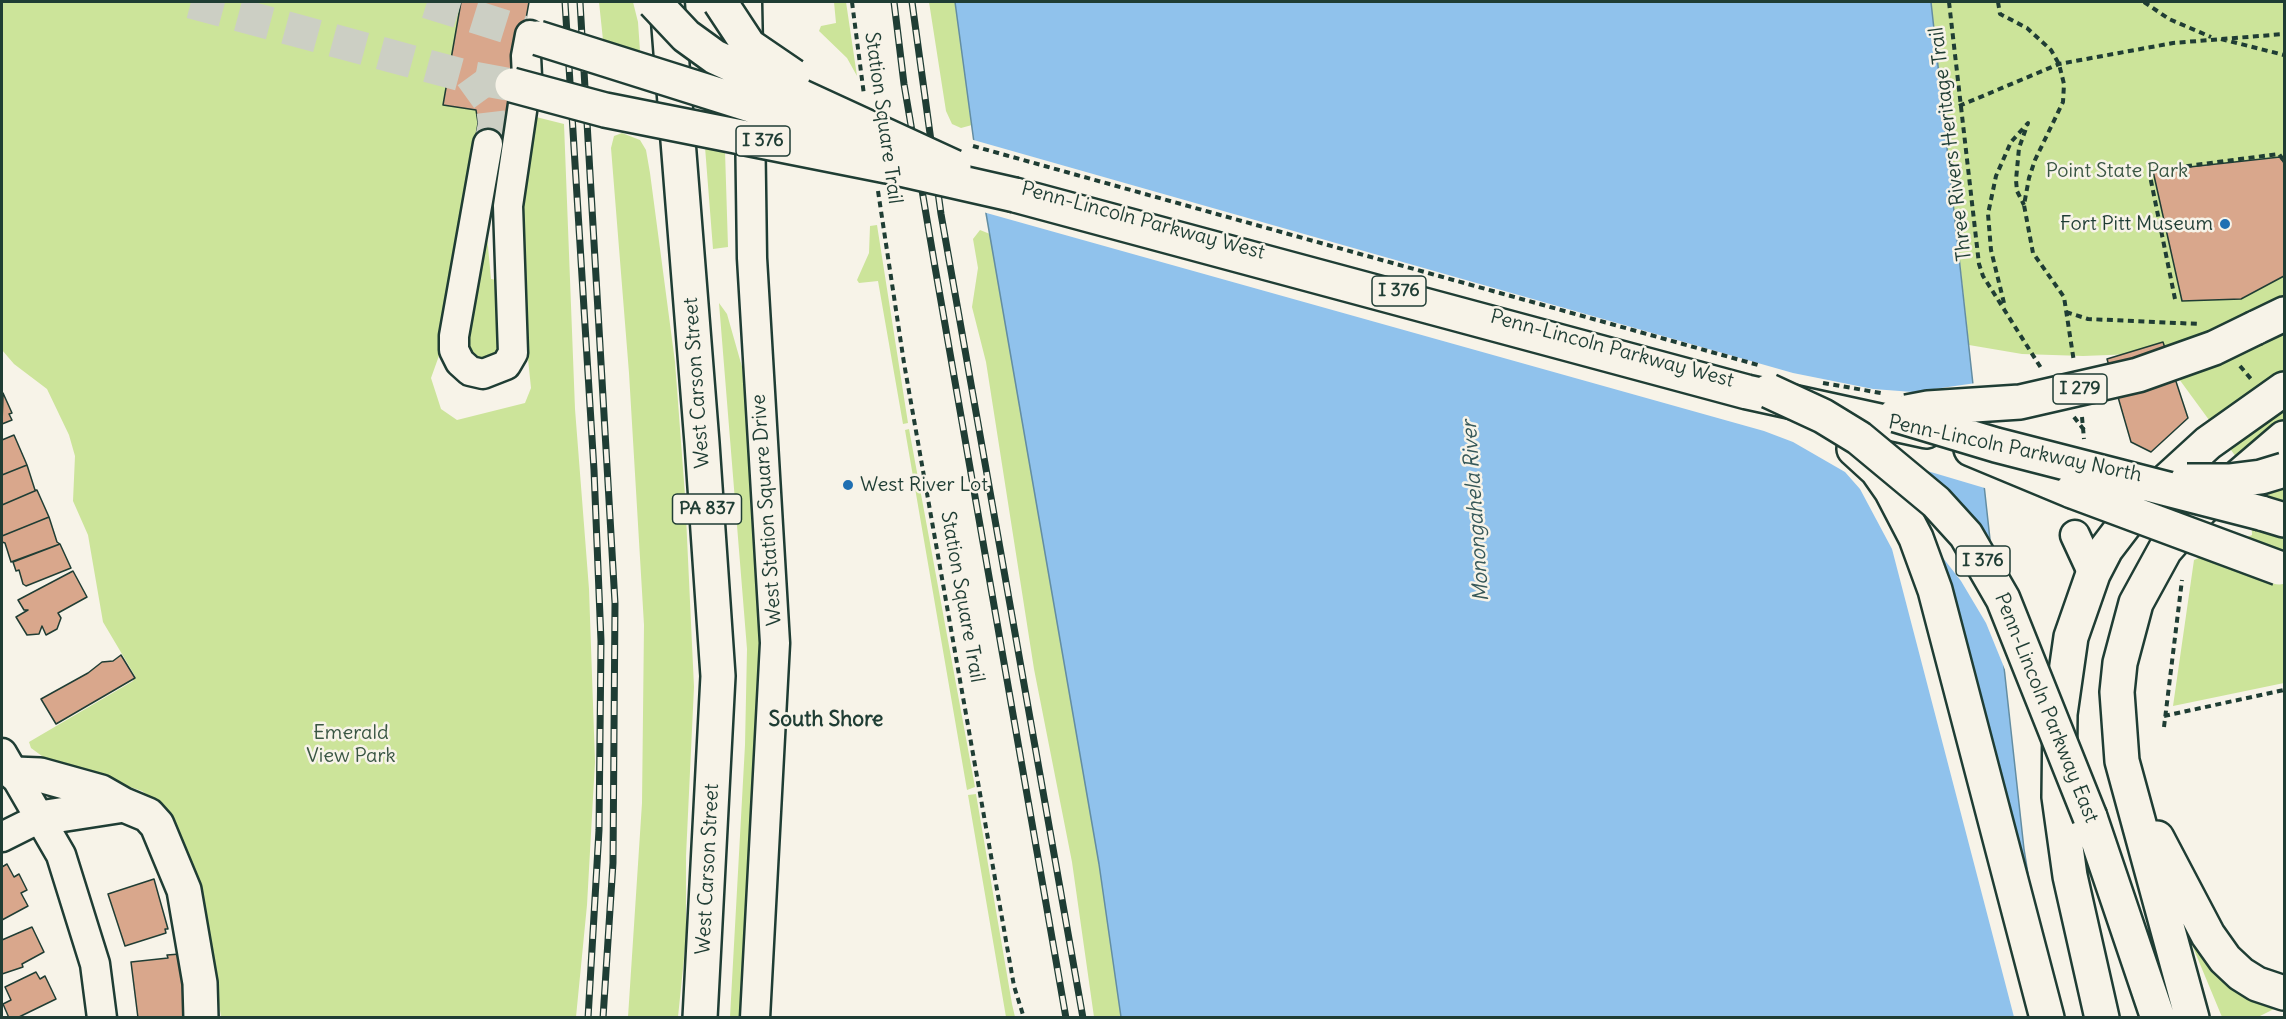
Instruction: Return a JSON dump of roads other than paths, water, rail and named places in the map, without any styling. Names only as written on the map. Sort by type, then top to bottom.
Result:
[{"type":"main road","points":[[654,2],[681,31],[715,57],[1022,193]]},
{"type":"main road","name":"West Carson Street","points":[[667,2],[702,443],[717,676],[700,1017]]},
{"type":"main road","points":[[720,2],[749,46],[789,74],[1022,193]]},
{"type":"main road","name":"Penn-Lincoln Parkway West","points":[[530,35],[1022,193]]},
{"type":"main road","name":"Penn-Lincoln Parkway West","points":[[512,85],[605,110],[1022,193],[1762,384]]},
{"type":"main road","name":"Penn-Lincoln Parkway North","points":[[1762,384],[1928,408],[2020,402],[2138,375],[2214,348],[2284,314]]},
{"type":"main road","name":"Penn-Lincoln Parkway North","points":[[1762,384],[1932,432],[2157,479],[2229,481],[2261,477],[2284,470]]},
{"type":"main road","name":"Penn-Lincoln Parkway East","points":[[1762,384],[1859,438],[1936,502],[1966,535],[2003,599],[2090,817],[2158,1017]]},
{"type":"main road","name":"I 376","points":[[1762,384],[1816,424],[1842,440],[1877,470],[1905,515],[1935,590],[2047,1017]]},
{"type":"main road","points":[[2102,1017],[2070,876],[2059,797],[2058,759],[2064,669],[2080,604],[2093,574],[2121,527],[2156,488],[2208,443],[2284,389]]},
{"type":"main road","points":[[1891,404],[1996,445],[2273,516]]},
{"type":"main road","points":[[1932,432],[2108,506],[2282,569]]},
{"type":"main road","points":[[2192,1017],[2122,761],[2117,692],[2120,663],[2126,633],[2149,576],[2165,550],[2201,509],[2284,438]]},
{"type":"main road","points":[[2122,761],[2152,829],[2208,935],[2225,959],[2241,974],[2258,984],[2284,993]]},
{"type":"main road","points":[[8,763],[40,775],[101,792],[148,815],[157,825],[184,890],[200,983],[201,1017]]},
{"type":"main road","points":[[40,818],[124,805]]},
{"type":"main road","points":[[2090,817],[2138,1017]]},
{"type":"main road","points":[[2157,889],[2211,1017]]},
{"type":"street","name":"West Station Square Drive","points":[[747,2],[752,258],[775,643],[755,1017]]},
{"type":"street","points":[[488,144],[453,336],[454,350],[460,362],[470,371],[483,374],[506,364],[513,353],[508,206],[527,77],[526,56],[530,35]]},
{"type":"street","points":[[2075,536],[2093,574]]},
{"type":"street","points":[[8,763],[61,855],[95,963],[102,1017]]},
{"type":"street","points":[[2,837],[40,818]]},
{"type":"water","name":"Monongahela River","points":[[955,2],[1931,2],[2024,849],[2051,1017],[1121,1017],[1099,864],[975,150]]},
{"type":"tunnel","points":[[191,2],[469,77],[512,85]]},
{"type":"tunnel","points":[[427,2],[523,32]]},
{"type":"tunnel","points":[[469,77],[490,106],[492,124],[488,144]]},
{"type":"railway","points":[[565,2],[594,470],[601,641],[599,830],[588,1018]]},
{"type":"railway","points":[[580,2],[615,603],[613,863],[603,1018]]},
{"type":"railway","points":[[894,2],[904,84],[1066,1018]]},
{"type":"railway","points":[[912,2],[941,214],[1083,1018]]},
{"type":"place","name":"Fort Pitt Museum","points":[[2225,224]]},
{"type":"place","name":"West River Lot","points":[[848,485]]},
{"type":"district","name":"South Shore","points":[[826,720]]},
{"type":"park label","name":"Point State Park","points":[[2117,171]]},
{"type":"park label","name":"Emerald View Park","points":[[351,744]]}]
